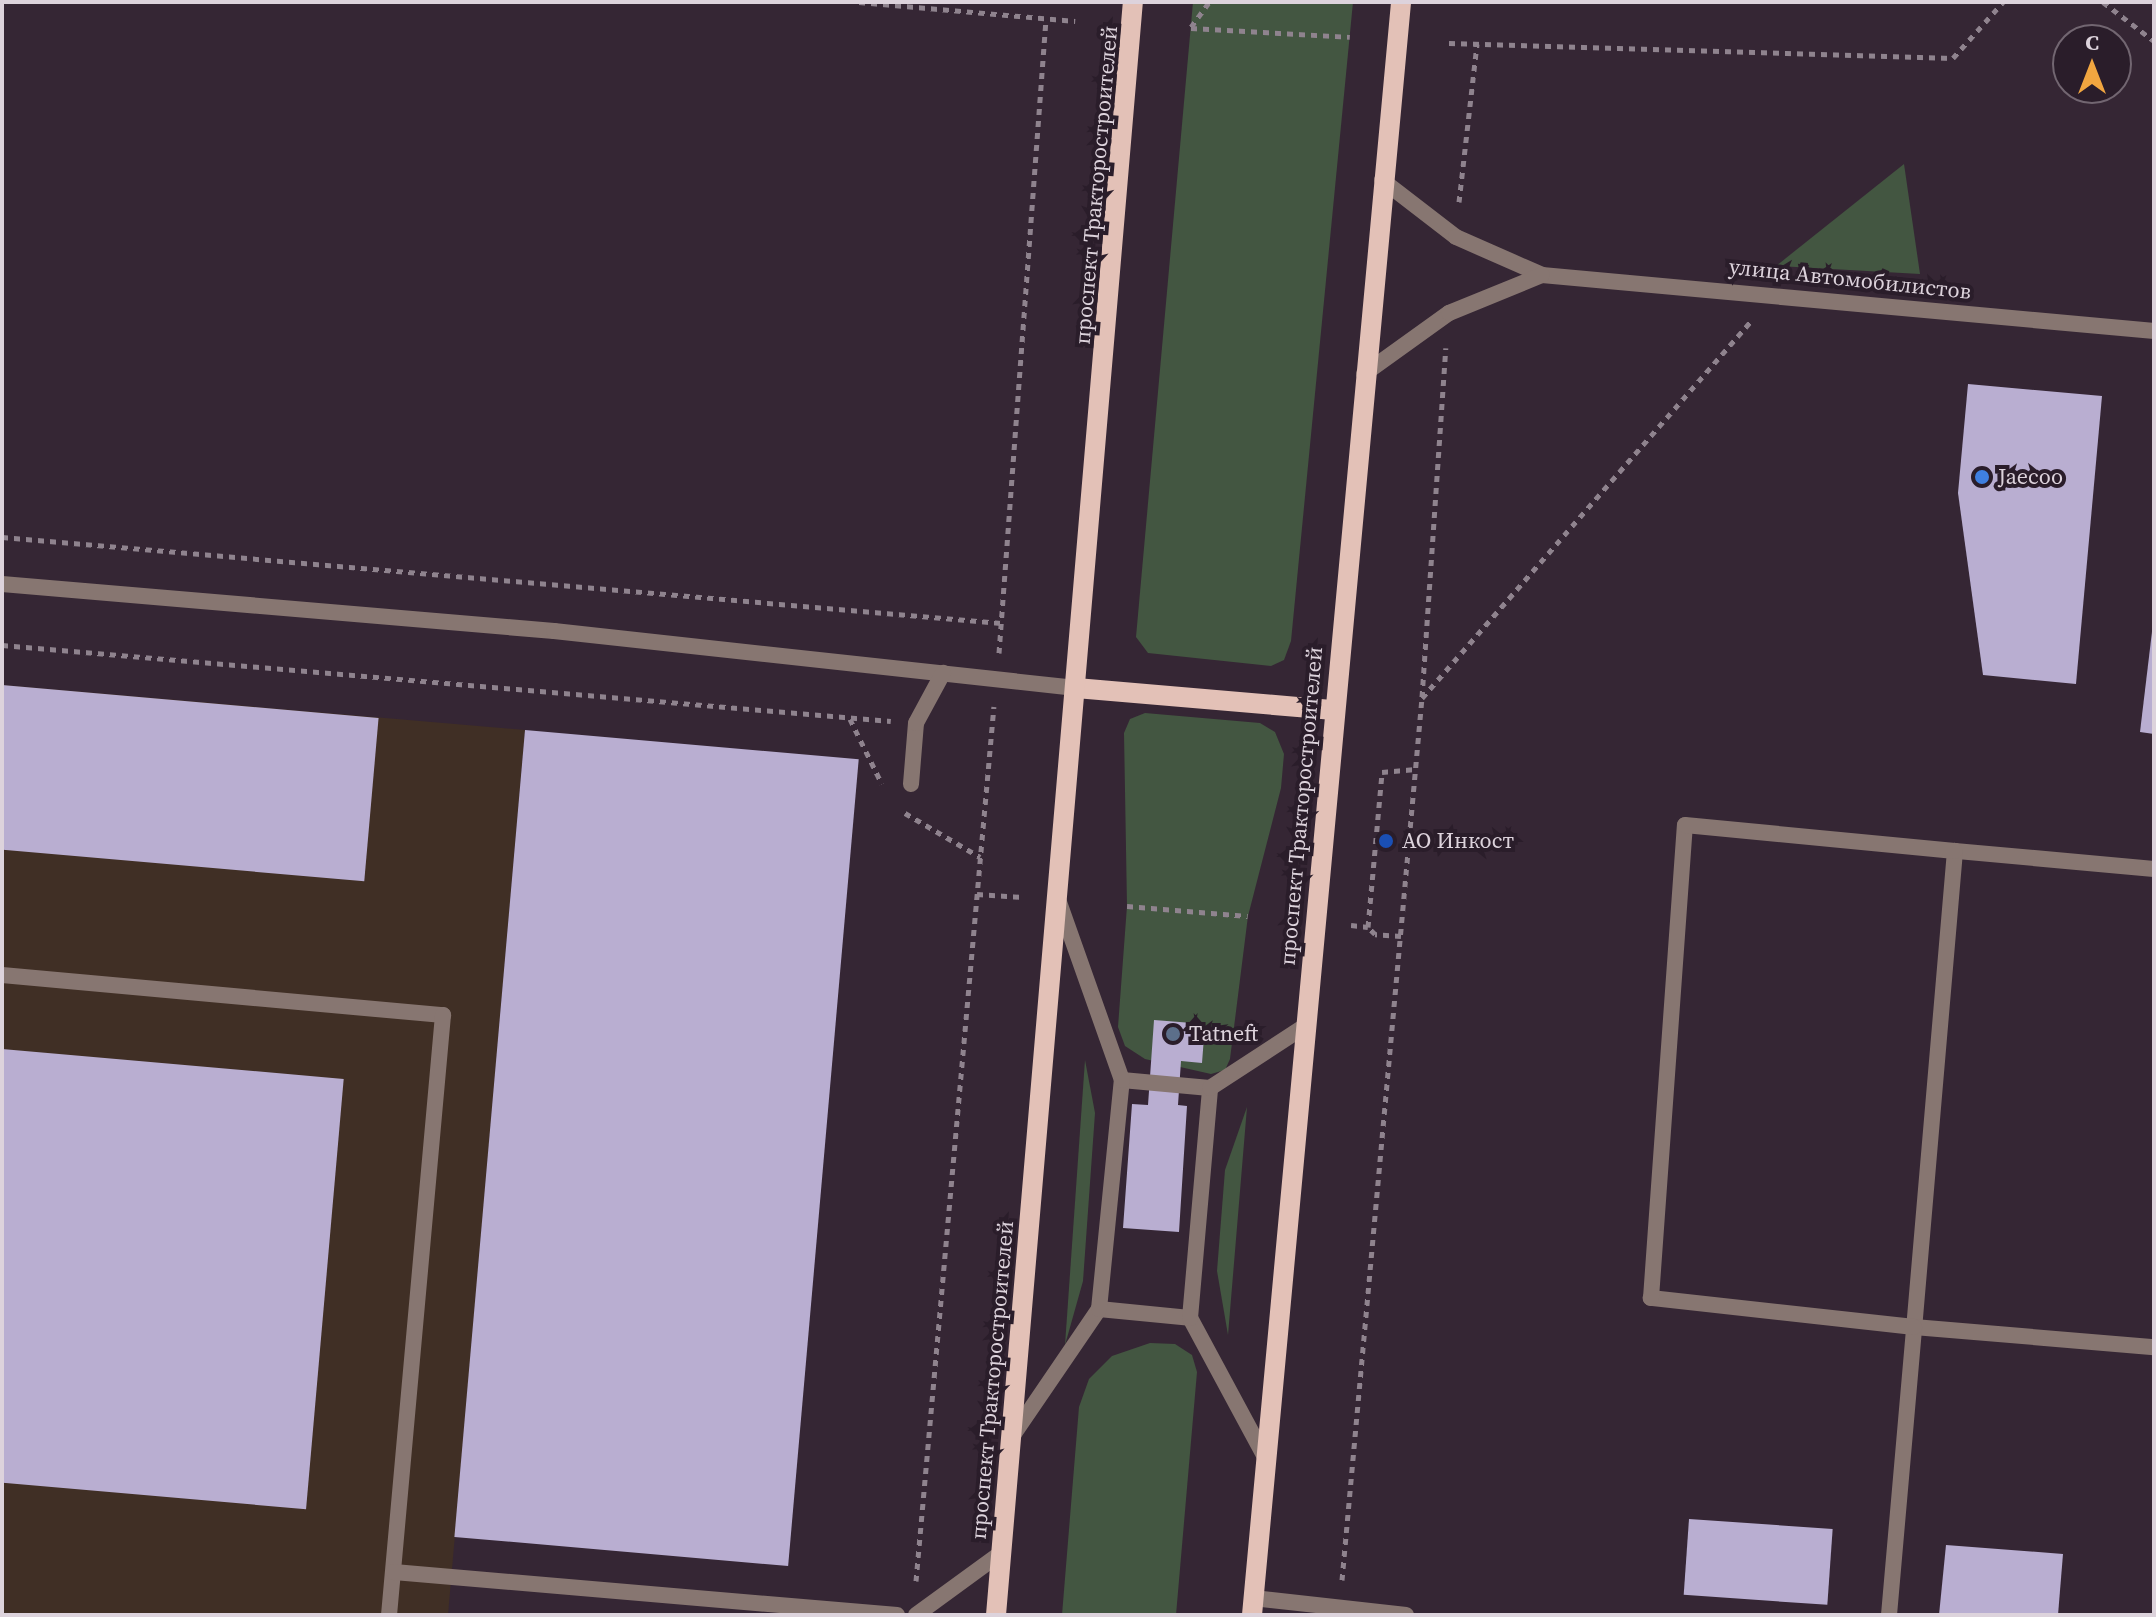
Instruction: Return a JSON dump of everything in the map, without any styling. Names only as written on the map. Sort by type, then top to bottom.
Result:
[{"type":"main road","name":"проспект Тракторостроителей","points":[[996,1615],[1133,2]]},
{"type":"main road","name":"проспект Тракторостроителей","points":[[1253,1606],[1364,374],[1401,2]]},
{"type":"main road","points":[[1076,688],[1334,710]]},
{"type":"lane","name":"улица Автомобилистов","points":[[1382,180],[1456,237],[1542,275],[1775,293],[2154,331]]},
{"type":"lane","name":"улица Автомобилистов","points":[[1364,374],[1449,313],[1542,275]]},
{"type":"lane","points":[[2,584],[554,631],[1076,688]]},
{"type":"lane","points":[[911,784],[916,723],[943,673]]},
{"type":"lane","points":[[2154,869],[1685,825],[1651,1298],[1914,1327],[2154,1347]]},
{"type":"lane","points":[[1889,1615],[1955,851]]},
{"type":"lane","points":[[1011,1438],[1099,1309],[1122,1080],[1058,900]]},
{"type":"lane","points":[[2,975],[443,1015],[389,1615]]},
{"type":"lane","points":[[1122,1080],[1210,1088],[1305,1026]]},
{"type":"lane","points":[[1210,1088],[1190,1318],[1266,1459]]},
{"type":"lane","points":[[1099,1309],[1190,1318]]},
{"type":"lane","points":[[916,1615],[1001,1553]]},
{"type":"lane","points":[[394,1572],[897,1615]]},
{"type":"lane","points":[[1253,1606],[1406,1615]]},
{"type":"path","points":[[859,2],[1075,21]]},
{"type":"path","points":[[1209,2],[1191,28],[1350,37]]},
{"type":"path","points":[[1449,43],[1953,58],[2003,2]]},
{"type":"path","points":[[2103,2],[2154,41]]},
{"type":"path","points":[[999,655],[1046,19]]},
{"type":"path","points":[[1459,202],[1477,44]]},
{"type":"path","points":[[1422,698],[1775,293]]},
{"type":"path","points":[[1342,1583],[1416,769],[1447,342]]},
{"type":"path","points":[[2,537],[1002,623]]},
{"type":"path","points":[[2,645],[916,723]]},
{"type":"path","points":[[917,1576],[995,696]]},
{"type":"path","points":[[1368,927],[1382,772],[1416,769]]},
{"type":"path","points":[[977,894],[1022,897]]},
{"type":"path","points":[[1127,906],[1248,916]]},
{"type":"path","points":[[1351,925],[1368,927],[1375,934],[1401,936]]},
{"type":"shaded area","points":[[2,685],[525,730],[448,1615],[2,1615]]},
{"type":"green space","points":[[1193,2],[1353,2],[1291,641],[1284,660],[1271,666],[1148,653],[1136,637]]},
{"type":"green space","points":[[1904,164],[1920,274],[1776,266]]},
{"type":"green space","points":[[1145,713],[1260,723],[1275,732],[1284,754],[1281,788],[1248,916],[1230,1059],[1225,1070],[1211,1074],[1145,1059],[1125,1046],[1118,1027],[1127,906],[1124,733],[1130,719]]},
{"type":"green space","points":[[1085,1060],[1095,1113],[1083,1281],[1065,1345]]},
{"type":"green space","points":[[1247,1107],[1228,1335],[1217,1271],[1225,1170]]},
{"type":"green space","points":[[1150,1343],[1175,1344],[1192,1355],[1197,1372],[1176,1615],[1062,1615],[1079,1407],[1089,1379],[1112,1356]]},
{"type":"building","points":[[1968,384],[2102,396],[2076,684],[1983,675],[1958,493]]},
{"type":"building","points":[[2154,615],[2154,734],[2140,732]]},
{"type":"building","points":[[2,685],[379,718],[364,881],[2,850]]},
{"type":"building","points":[[525,730],[859,759],[788,1566],[454,1537]]},
{"type":"building","points":[[1154,1020],[1205,1024],[1202,1063],[1181,1061],[1178,1105],[1187,1106],[1179,1232],[1123,1228],[1132,1104],[1148,1105]]},
{"type":"building","points":[[2,1049],[344,1079],[306,1509],[2,1483]]},
{"type":"building","points":[[1689,1519],[1833,1529],[1827,1605],[1684,1595]]},
{"type":"building","points":[[1946,1545],[2063,1554],[2058,1615],[1939,1615]]},
{"type":"place","name":"Jaecoo","points":[[1982,477]]},
{"type":"place","name":"АО Инкост","points":[[1386,841]]},
{"type":"place","name":"Tatneft","points":[[1173,1034]]}]
